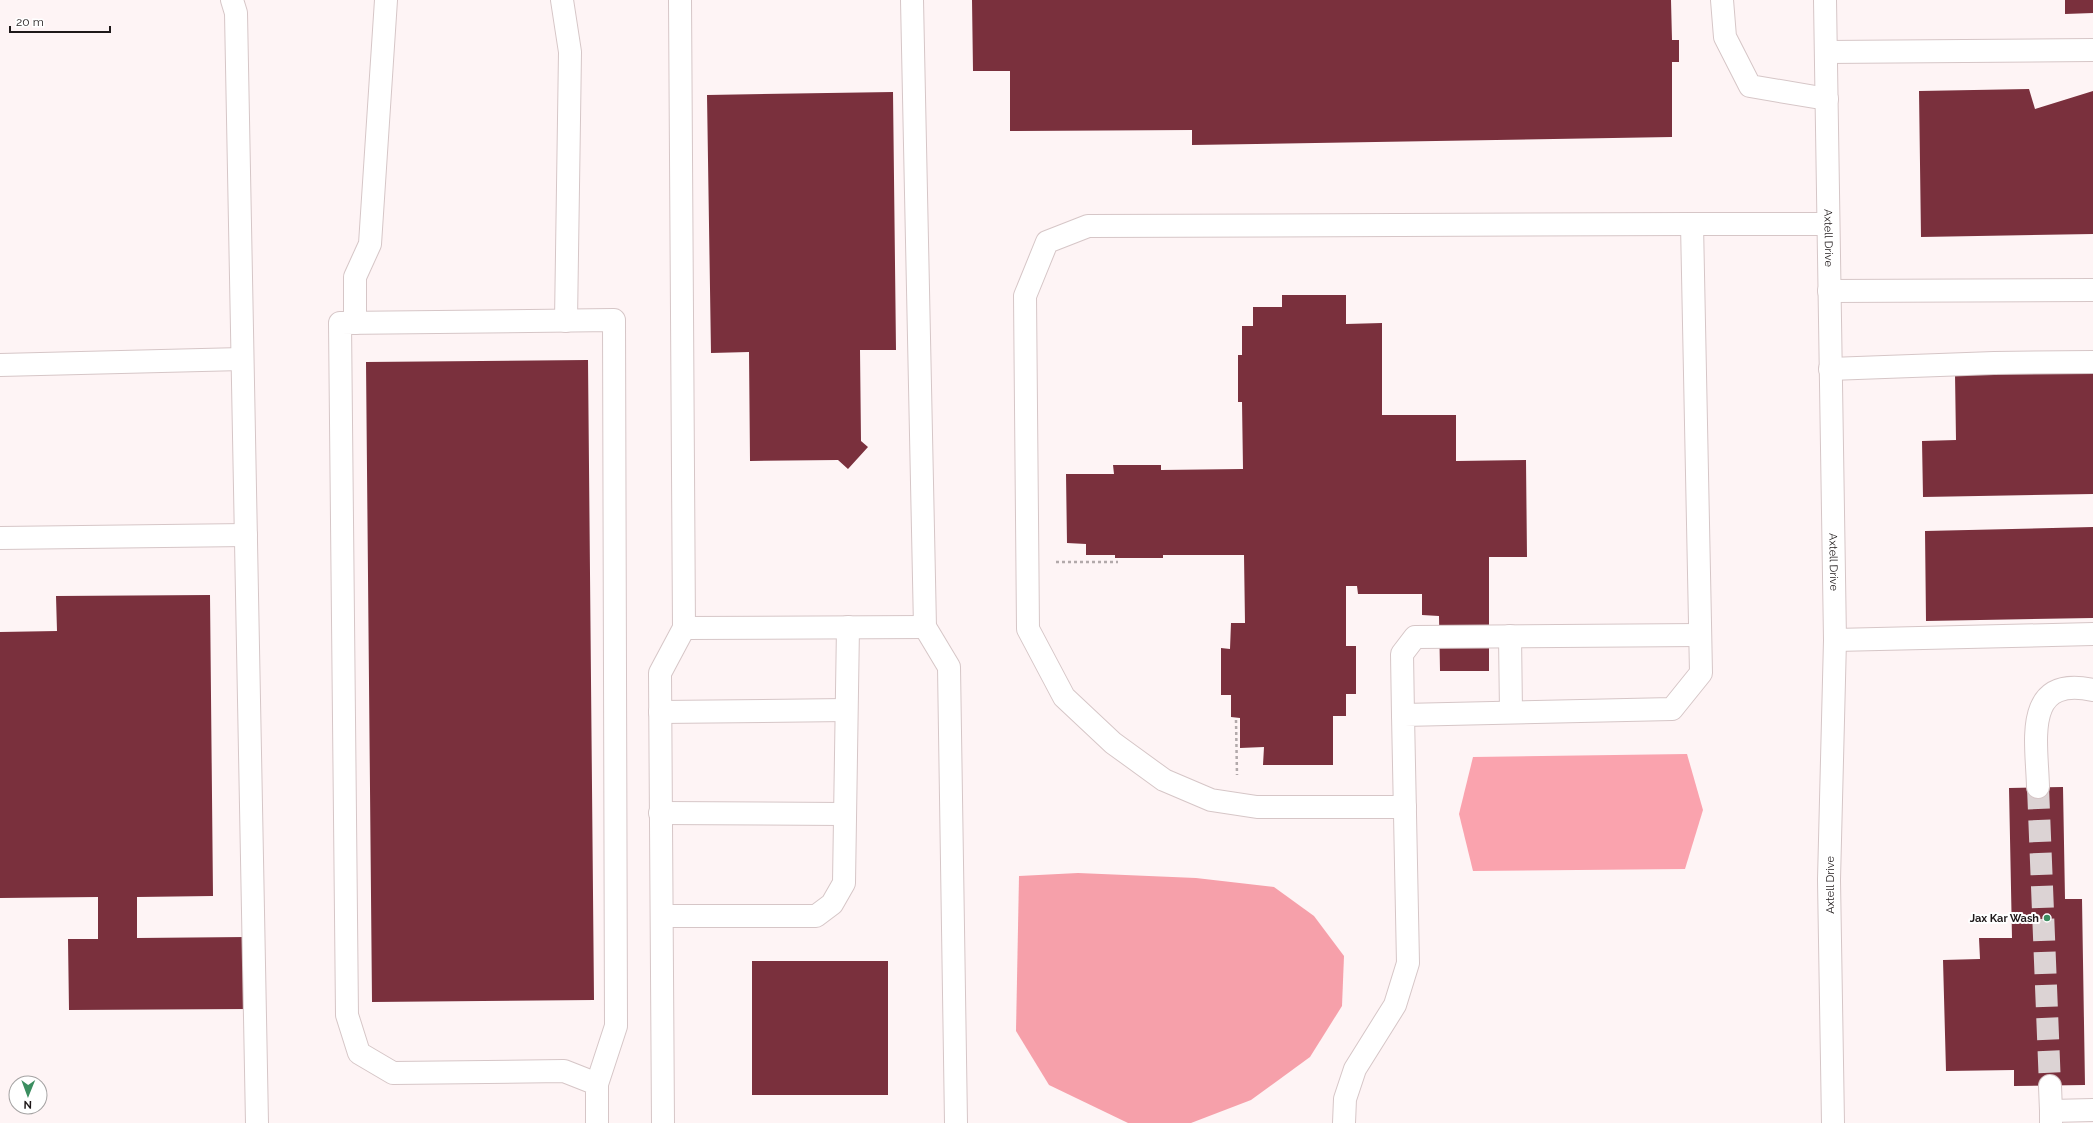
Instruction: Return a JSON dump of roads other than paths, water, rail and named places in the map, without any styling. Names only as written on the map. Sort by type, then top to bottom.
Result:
[{"type":"street","points":[[232,0],[236,13],[257,1123]]},
{"type":"street","points":[[355,323],[355,277],[370,244],[386,0]]},
{"type":"street","points":[[562,0],[570,52],[566,321]]},
{"type":"street","points":[[663,1123],[660,673],[684,628],[680,0]]},
{"type":"street","points":[[912,0],[925,627],[949,667],[956,1123]]},
{"type":"street","points":[[1722,0],[1725,37],[1750,86],[1827,98]]},
{"type":"street","name":"Axtell Drive","points":[[1830,2],[1826,52],[1835,640],[1829,880],[1833,1123]]},
{"type":"street","points":[[1826,52],[2093,50]]},
{"type":"street","points":[[1404,715],[1672,709],[1701,673],[1692,224]]},
{"type":"street","points":[[1405,807],[1257,807],[1211,800],[1164,780],[1113,743],[1064,697],[1028,630],[1025,296],[1047,242],[1088,226],[1828,224]]},
{"type":"street","points":[[1829,291],[2093,290]]},
{"type":"street","points":[[597,1084],[564,1071],[393,1073],[358,1053],[347,1015],[340,323],[614,320],[616,1026],[597,1084],[597,1123]]},
{"type":"street","points":[[0,365],[242,359]]},
{"type":"street","points":[[1830,368],[1994,362],[2093,362]]},
{"type":"street","points":[[0,538],[246,535]]},
{"type":"street","points":[[662,916],[816,916],[832,904],[844,883],[848,627]]},
{"type":"street","points":[[684,628],[925,627]]},
{"type":"street","points":[[1835,640],[2093,634]]},
{"type":"street","points":[[1344,1123],[1345,1099],[1355,1069],[1395,1005],[1408,963],[1402,654],[1415,637],[1700,635]]},
{"type":"street","points":[[1510,636],[1511,712]]},
{"type":"street","points":[[2038,787],[2036,723],[2042,704],[2055,691],[2076,686],[2093,690]]},
{"type":"street","points":[[660,712],[846,710]]},
{"type":"street","points":[[660,813],[844,814]]},
{"type":"street","points":[[2050,1086],[2051,1117],[2093,1110]]},
{"type":"tunnel","points":[[2038,787],[2050,1086]]},
{"type":"place","name":"Jax Kar Wash","points":[[2047,918]]}]
